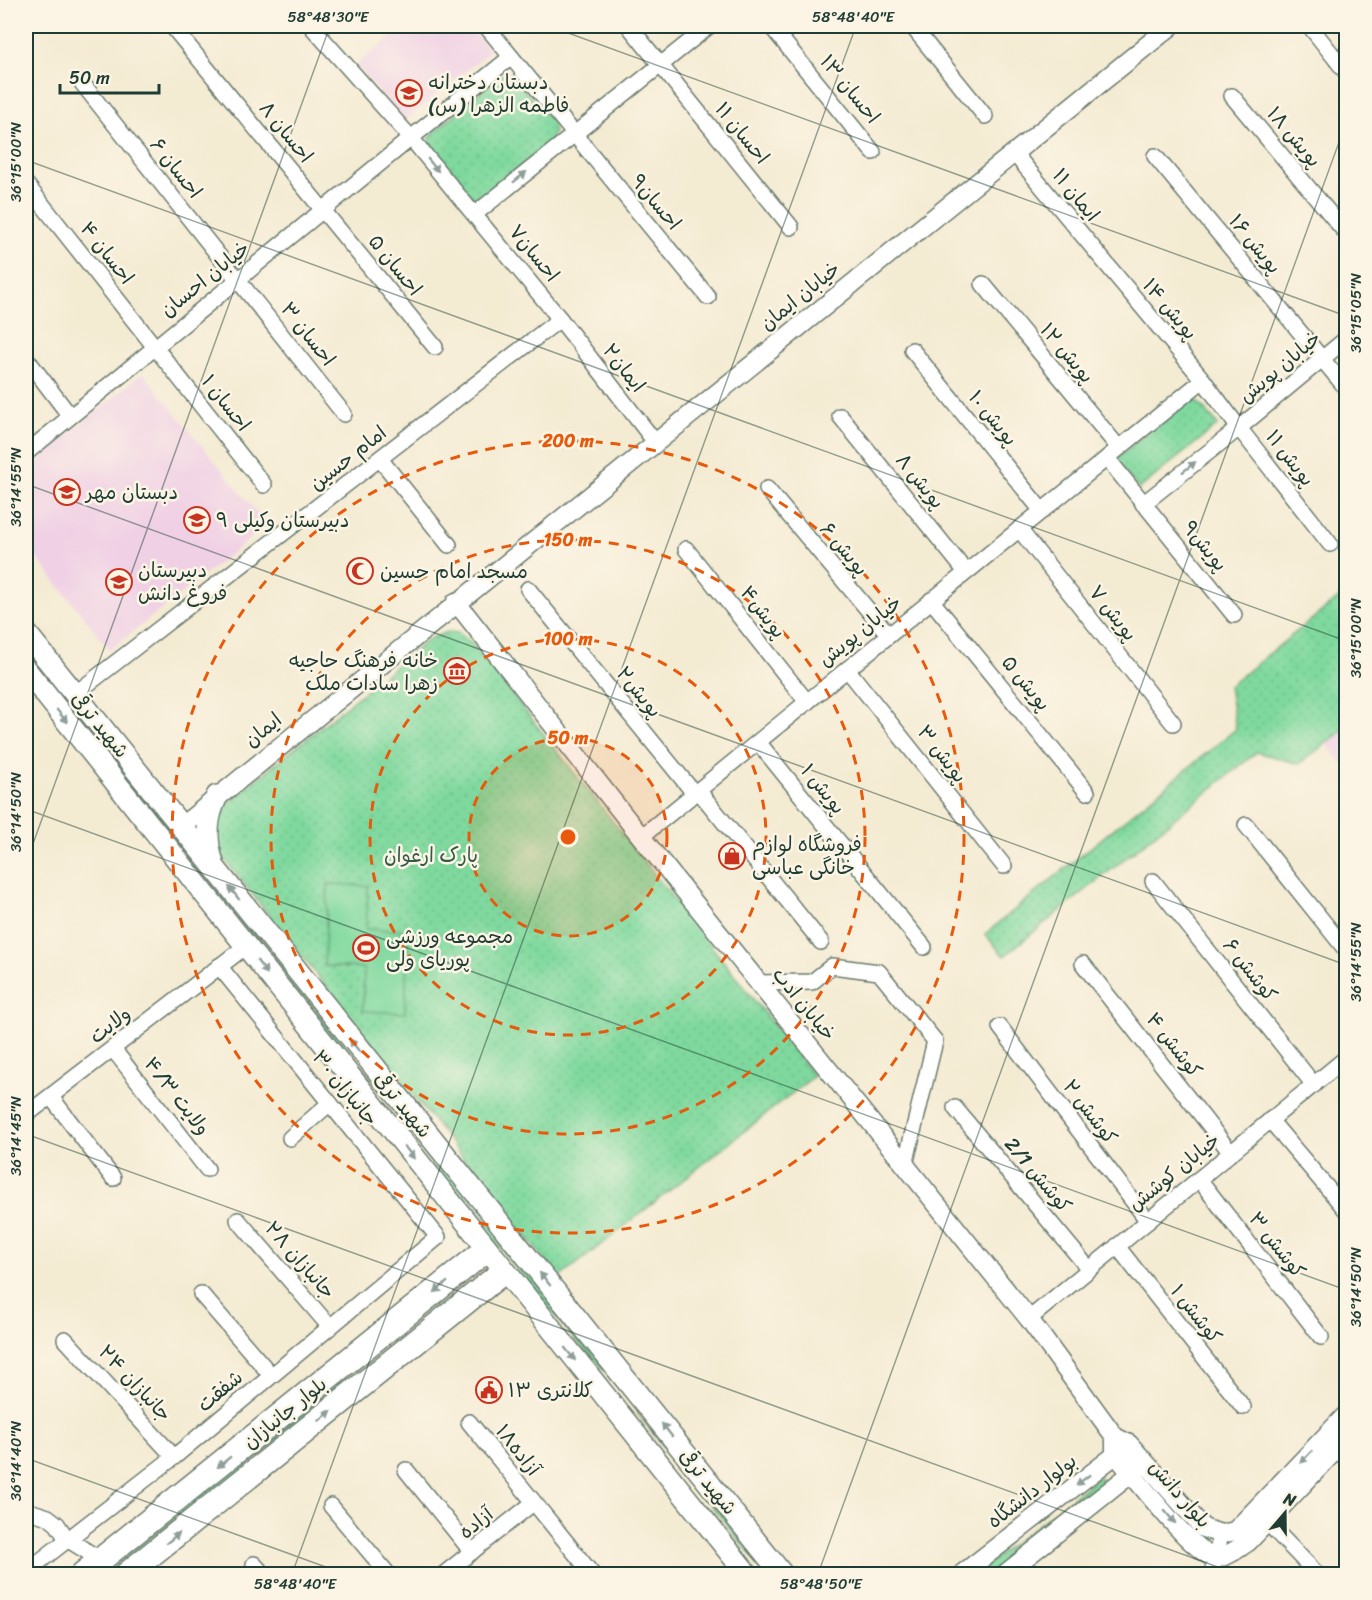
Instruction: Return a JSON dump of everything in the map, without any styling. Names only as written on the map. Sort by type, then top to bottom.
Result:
[{"type":"main road","name":"شهید ترقی","points":[[26,633],[182,826],[400,1103],[636,1390],[782,1575]]},
{"type":"main road","name":"شهید ترقی","points":[[26,670],[503,1272],[747,1575]]},
{"type":"main road","points":[[215,869],[207,838],[211,808],[217,796]]},
{"type":"main road","points":[[383,1118],[400,1103]]},
{"type":"main road","name":"بلوار جانبازان","points":[[92,1568],[486,1250]]},
{"type":"main road","name":"بلوار جانبازان","points":[[127,1575],[503,1272]]},
{"type":"main road","points":[[351,1360],[367,1382]]},
{"type":"main road","points":[[614,1409],[636,1390]]},
{"type":"street","name":"احسان ۸","points":[[172,26],[323,210]]},
{"type":"street","points":[[311,26],[475,214],[709,26]]},
{"type":"street","points":[[486,26],[573,133]]},
{"type":"street","name":"احسان ۱۱","points":[[629,26],[791,227]]},
{"type":"street","name":"احسان ۱۳","points":[[771,26],[873,152]]},
{"type":"street","points":[[912,26],[985,116]]},
{"type":"street","name":"خیابان ایمان","points":[[456,602],[1171,26]]},
{"type":"street","points":[[1312,29],[1347,72]]},
{"type":"street","name":"خیابان احسان","points":[[26,453],[511,57]]},
{"type":"street","name":"احسان ۶","points":[[82,83],[238,279]]},
{"type":"street","name":"پویش ۱۸","points":[[1232,96],[1347,233]]},
{"type":"street","name":"احسان۹","points":[[573,133],[708,297]]},
{"type":"street","name":"ایمان ۱۱","points":[[1014,153],[1106,265]]},
{"type":"street","name":"پویش ۱۶","points":[[1155,156],[1347,388]]},
{"type":"street","name":"احسان ۴","points":[[26,184],[155,347]]},
{"type":"street","name":"احسان ۵","points":[[323,210],[435,347]]},
{"type":"street","name":"احسان۷","points":[[475,214],[560,319]]},
{"type":"street","name":"پویش ۱۴","points":[[1106,265],[1203,380]]},
{"type":"street","name":"احسان ۳","points":[[238,279],[344,414]]},
{"type":"street","name":"پویش ۱۲","points":[[983,284],[1113,453]]},
{"type":"street","name":"ایمان۲","points":[[560,319],[655,442]]},
{"type":"street","name":"امام حسین","points":[[75,694],[560,319]]},
{"type":"street","name":"خیابان پویش","points":[[1143,504],[1347,339]]},
{"type":"street","name":"احسان ۱","points":[[155,347],[264,485]]},
{"type":"street","name":"پویش ۱۰","points":[[912,351],[1042,511]]},
{"type":"street","points":[[26,358],[70,416]]},
{"type":"street","name":"خیابان پویش","points":[[640,837],[1203,380],[1239,428]]},
{"type":"street","name":"پویش ۸","points":[[840,416],[966,572]]},
{"type":"street","name":"پویش ۱۱","points":[[1239,428],[1330,543]]},
{"type":"street","points":[[1113,453],[1143,504]]},
{"type":"street","points":[[380,459],[448,545]]},
{"type":"street","name":"پویش ۶","points":[[767,489],[889,635]]},
{"type":"street","name":"پویش۹","points":[[1143,504],[1234,615]]},
{"type":"street","name":"پویش ۷","points":[[1020,529],[1173,723]]},
{"type":"street","name":"پویش۴","points":[[686,549],[807,702]]},
{"type":"street","name":"پویش۲","points":[[528,589],[821,942]]},
{"type":"street","name":"پویش ۵","points":[[931,600],[1087,792]]},
{"type":"street","name":"ایمان","points":[[182,826],[456,602]]},
{"type":"street","name":"خیابان ادب","points":[[456,602],[640,837],[1029,1318],[1120,1445]]},
{"type":"street","name":"پویش ۳","points":[[847,669],[1004,866]]},
{"type":"street","name":"پویش ۱","points":[[758,742],[924,946]]},
{"type":"street","points":[[1246,825],[1347,950]]},
{"type":"street","name":"کوشش ۶","points":[[1153,881],[1314,1085]]},
{"type":"street","name":"ولایت","points":[[26,1115],[246,946]]},
{"type":"street","name":"کوشش ۴","points":[[1083,964],[1231,1153]]},
{"type":"street","name":"جانبازان ۳۰","points":[[219,966],[438,1237]]},
{"type":"street","points":[[758,983],[812,982],[832,966],[879,972],[935,1041],[905,1165]]},
{"type":"street","name":"کوشش ۲","points":[[1000,1028],[1148,1221]]},
{"type":"street","name":"ولایت ۴/۳","points":[[113,1049],[207,1168]]},
{"type":"street","name":"خیابان کوشش","points":[[1029,1318],[1347,1058]]},
{"type":"street","points":[[51,1097],[113,1178]]},
{"type":"street","points":[[290,1138],[330,1103]]},
{"type":"street","name":"کوشش 2/1","points":[[955,1108],[1089,1269]]},
{"type":"street","points":[[1270,1120],[1347,1210]]},
{"type":"street","name":"کوشش ۳","points":[[1199,1179],[1321,1337]]},
{"type":"street","name":"جانبازان ۲۸","points":[[238,1220],[330,1327]]},
{"type":"street","name":"شفقت","points":[[26,1572],[174,1456],[438,1237]]},
{"type":"street","name":"کوشش ۱","points":[[1117,1246],[1242,1407]]},
{"type":"street","points":[[201,1294],[271,1376]]},
{"type":"street","name":"جانبازان ۲۴","points":[[65,1338],[174,1456]]},
{"type":"street","name":"بلوار دانش","points":[[1139,1467],[1203,1527],[1221,1534],[1235,1530],[1347,1415]]},
{"type":"street","name":"آزاده۱۸","points":[[469,1422],[592,1575]]},
{"type":"street","points":[[1214,1566],[1248,1542],[1347,1439]]},
{"type":"street","name":"بلوار دانش","points":[[1120,1445],[1139,1467],[1196,1548],[1214,1566]]},
{"type":"street","name":"بولوار دانشگاه","points":[[962,1575],[1120,1445]]},
{"type":"street","points":[[1005,1575],[1139,1467]]},
{"type":"street","points":[[406,1470],[472,1552]]},
{"type":"street","name":"آزاده","points":[[444,1575],[533,1503]]},
{"type":"street","points":[[331,1506],[388,1575]]},
{"type":"street","points":[[26,1510],[48,1517],[57,1524],[92,1568]]},
{"type":"street","points":[[1267,1522],[1317,1575]]},
{"type":"street","points":[[1214,1566],[1221,1534]]},
{"type":"shaded area","name":"دبستان دخترانه فاطمه الزهرا (س)","points":[[404,26],[470,26],[490,51],[404,121],[356,65]]},
{"type":"shaded area","points":[[143,373],[267,525],[110,650],[26,544],[26,469]]},
{"type":"shaded area","points":[[1346,728],[1346,768],[1326,744]]},
{"type":"green space","points":[[507,73],[514,77],[553,123],[554,133],[550,142],[484,195],[476,198],[468,195],[432,150],[429,141],[432,134],[499,76]]},
{"type":"green space","points":[[1192,395],[1218,425],[1139,489],[1115,460]]},
{"type":"green space","points":[[1346,592],[1346,728],[1299,764],[1257,752],[1004,956],[985,934],[1236,729],[1229,686]]},
{"type":"green space","name":"پارک ارغوان","points":[[448,632],[459,633],[473,645],[814,1076],[559,1278],[213,845],[219,810],[429,639]]},
{"type":"green space","points":[[26,648],[386,1096],[336,1045],[26,662]]},
{"type":"green space","name":"مجموعه ورزشی پوریای ولی","points":[[328,884],[368,886],[366,929],[408,931],[405,1013],[363,1011],[364,968],[324,966]]},
{"type":"green space","points":[[401,1122],[430,1157],[442,1163],[618,1385],[577,1342],[405,1131]]},
{"type":"green space","points":[[344,1378],[350,1380],[119,1574],[100,1574]]},
{"type":"green space","points":[[637,1413],[667,1447],[684,1462],[776,1574],[766,1574]]},
{"type":"green space","points":[[1099,1477],[1104,1480],[1101,1486],[991,1574],[975,1574]]},
{"type":"place","name":"دبستان دخترانه فاطمه الزهرا (س)","points":[[409,93]]},
{"type":"place","name":"دبستان مهر","points":[[67,492]]},
{"type":"place","name":"دبیرستان وکیلی ۹","points":[[197,520]]},
{"type":"place","name":"مسجد امام حسین","points":[[360,571]]},
{"type":"place","name":"دبیرستان فروغ دانش","points":[[119,582]]},
{"type":"place","name":"خانه فرهنگ حاجیه زهرا سادات ملک","points":[[457,671]]},
{"type":"place","name":"فروشگاه لوازم خانگی عباسی","points":[[732,856]]},
{"type":"place","name":"مجموعه ورزشی پوریای ولی","points":[[366,948]]},
{"type":"place","name":"کلانتری ۱۳","points":[[489,1390]]}]
